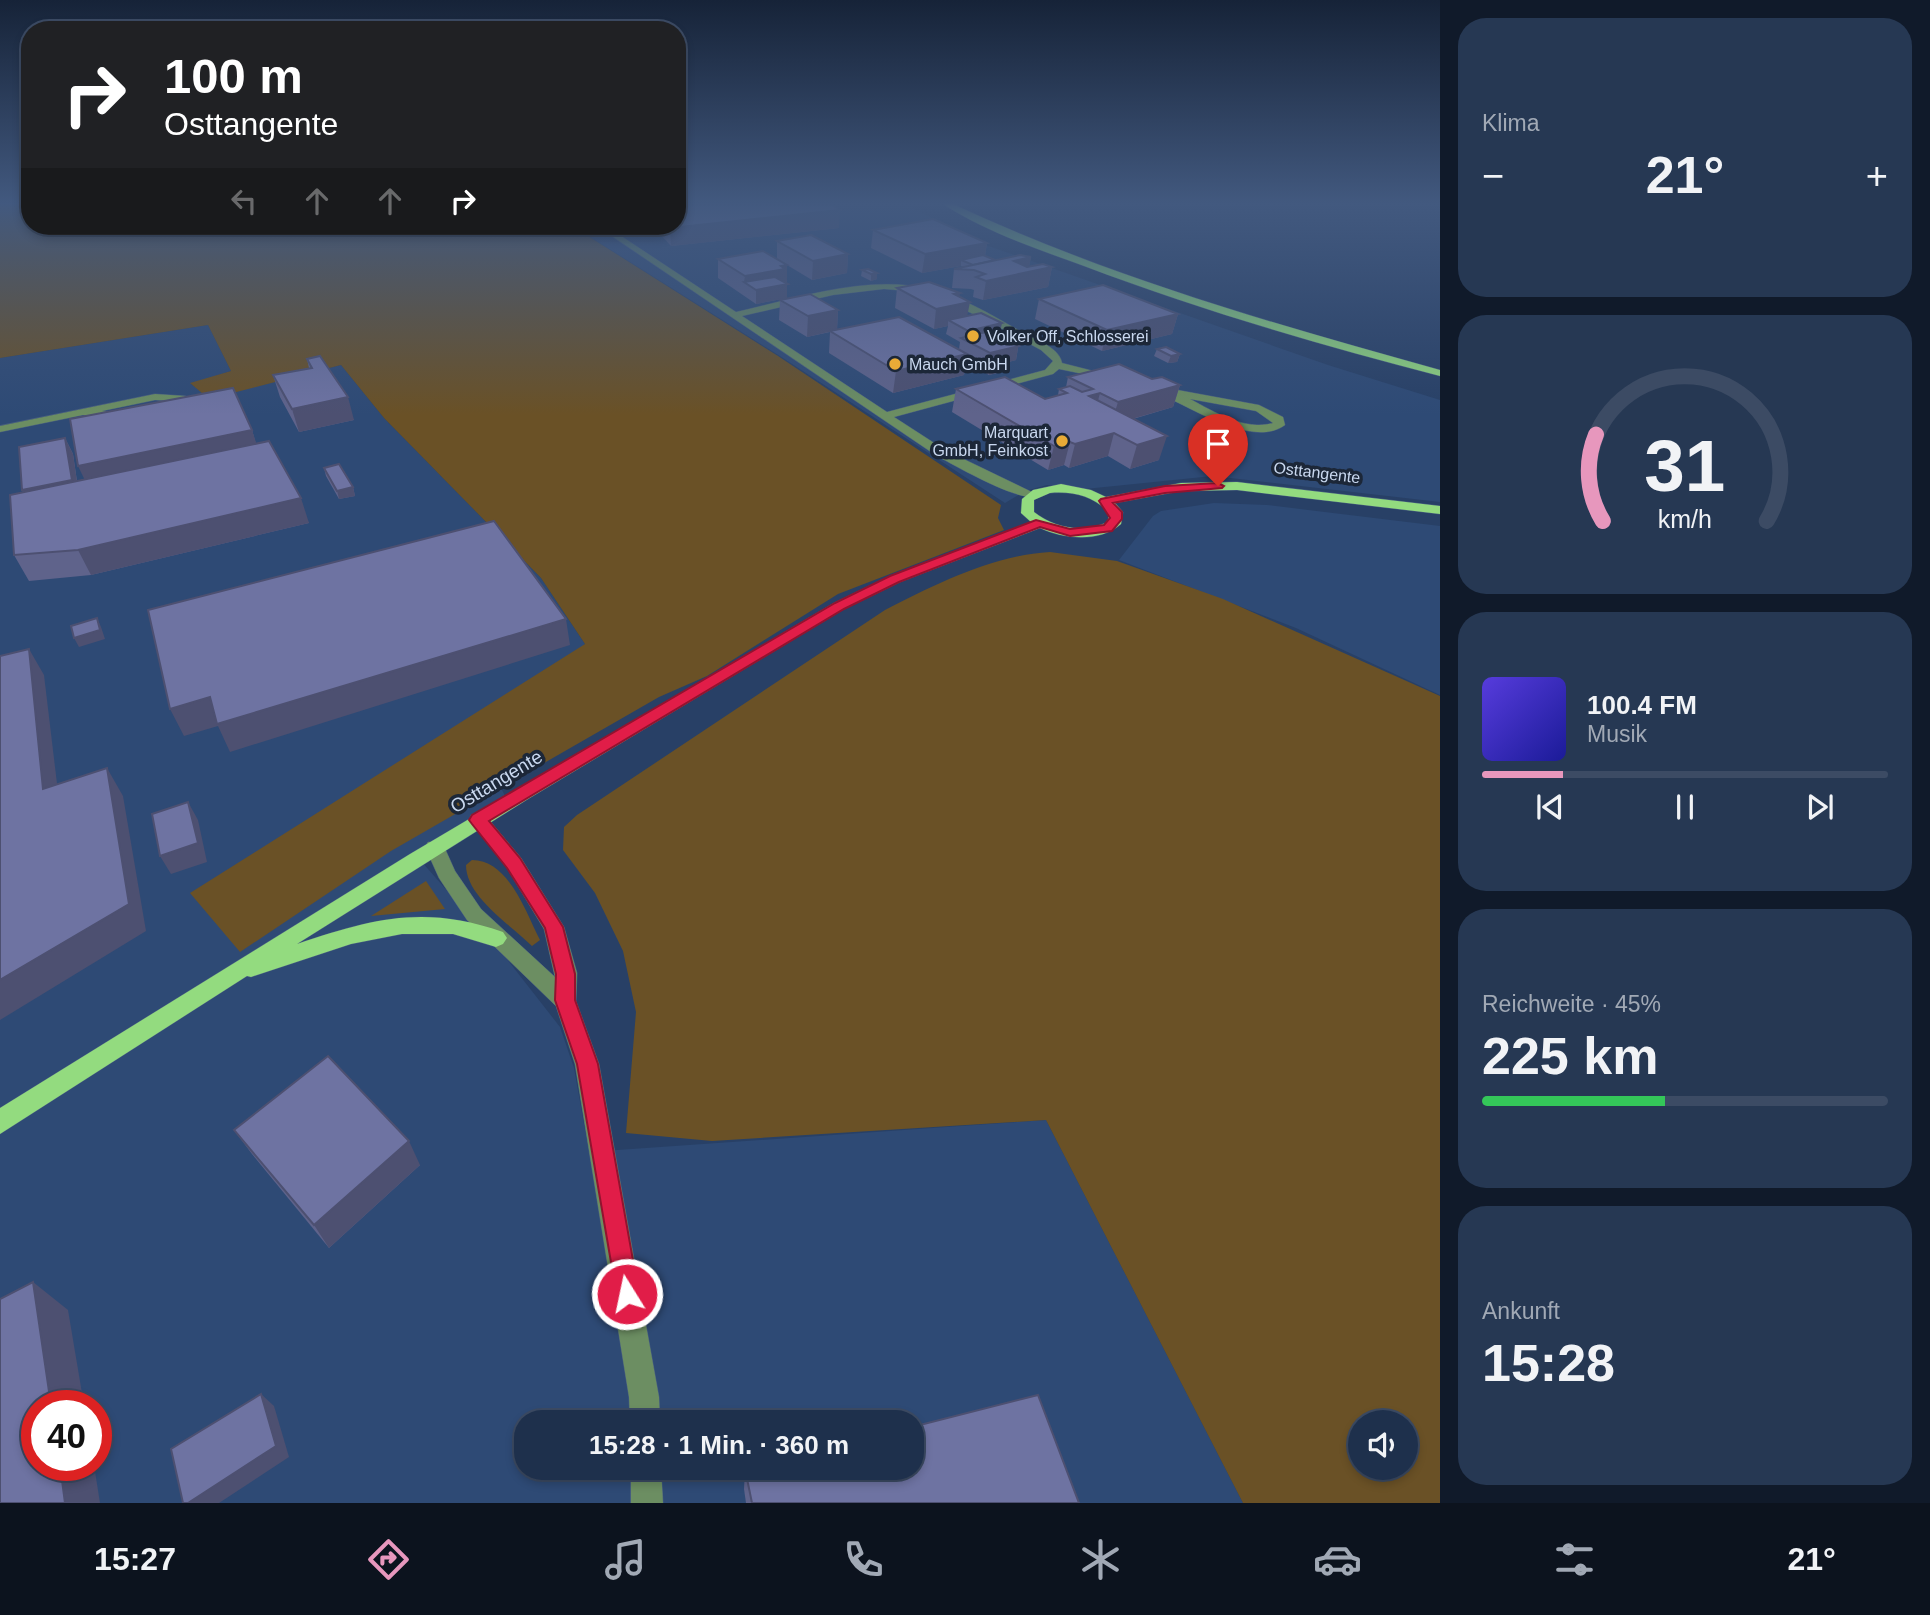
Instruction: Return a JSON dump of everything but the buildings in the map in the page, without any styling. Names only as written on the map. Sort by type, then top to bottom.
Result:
[{"type":"main road","points":[[1120,274],[1440,373]]},
{"type":"main road","name":"Osttangente","points":[[1032,495],[1041,491],[1070,489],[1105,501],[1181,487],[1227,486],[1440,510]]},
{"type":"main road","points":[[1032,495],[1026,505],[1028,513],[1040,523],[1070,533],[1108,528],[1116,519],[1116,512],[1105,501]]},
{"type":"main road","name":"Osttangente","points":[[0,1122],[225,976],[478,820],[839,606],[895,579],[1040,523]]},
{"type":"main road","points":[[225,976],[346,937],[403,926],[452,926],[496,938]]},
{"type":"street","points":[[673,274],[884,416],[961,464],[1032,495]]},
{"type":"street","points":[[735,315],[865,288],[912,288],[949,300],[1045,348],[1058,360],[1057,365],[1049,372],[1031,378],[884,416]]},
{"type":"street","points":[[1057,365],[1121,379]]},
{"type":"street","points":[[1147,386],[1259,408],[1279,419],[1279,425],[1257,430],[1241,427],[1172,393]]},
{"type":"street","points":[[0,429],[155,397],[182,398],[184,411],[164,421]]},
{"type":"street","points":[[83,412],[138,420]]},
{"type":"street","points":[[478,820],[514,863],[554,927],[566,974],[565,1000],[587,1064],[644,1410]]},
{"type":"street","points":[[435,847],[444,873],[460,901],[496,938],[565,1000]]},
{"type":"street","points":[[646,1480],[647,1503]]},
{"type":"shaded area","points":[[0,274],[648,274],[778,356],[1001,505],[998,518],[1004,530],[838,594],[707,676],[659,697],[391,851],[240,952],[190,893],[585,644],[541,578],[384,418],[341,365],[209,399],[190,383],[231,371],[208,325],[0,358]]},
{"type":"shaded area","points":[[650,274],[1069,274],[1328,365],[1440,400],[1440,502],[1213,476],[1085,489],[1047,485],[1025,491],[1005,503]]},
{"type":"shaded area","points":[[208,325],[231,371],[191,384],[210,398],[341,365],[384,418],[541,578],[585,644],[481,747],[506,798],[414,853],[506,958],[560,1027],[574,1068],[589,1152],[1046,1120],[1243,1503],[0,1503],[0,358]]},
{"type":"shaded area","points":[[1214,503],[1267,505],[1440,526],[1440,695],[1296,628],[1119,560],[1153,516],[1161,511]]},
{"type":"shaded area","points":[[1050,552],[1117,561],[1223,599],[1440,696],[1440,1503],[1243,1503],[1046,1120],[712,1141],[626,1133],[636,1012],[623,951],[595,893],[563,850],[564,827],[577,815],[885,610],[965,572],[1007,559]]},
{"type":"shaded area","points":[[472,860],[485,862],[506,878],[515,890],[540,940],[532,946],[481,899],[468,877],[466,865]]},
{"type":"shaded area","points":[[426,881],[445,909],[371,916]]},
{"type":"place","name":"Volker Off, Schlosserei","points":[[973,336]]},
{"type":"place","name":"Mauch GmbH","points":[[895,364]]},
{"type":"place","name":"Marquart GmbH, Feinkost","points":[[1062,441]]},
{"type":"route","points":[[627,1294],[587,1064],[565,1000],[566,974],[554,927],[514,863],[478,820],[839,606],[895,579],[1040,523],[1070,533],[1096,532],[1108,528],[1114,524],[1116,512],[1105,501],[1165,489],[1218,486]]}]
